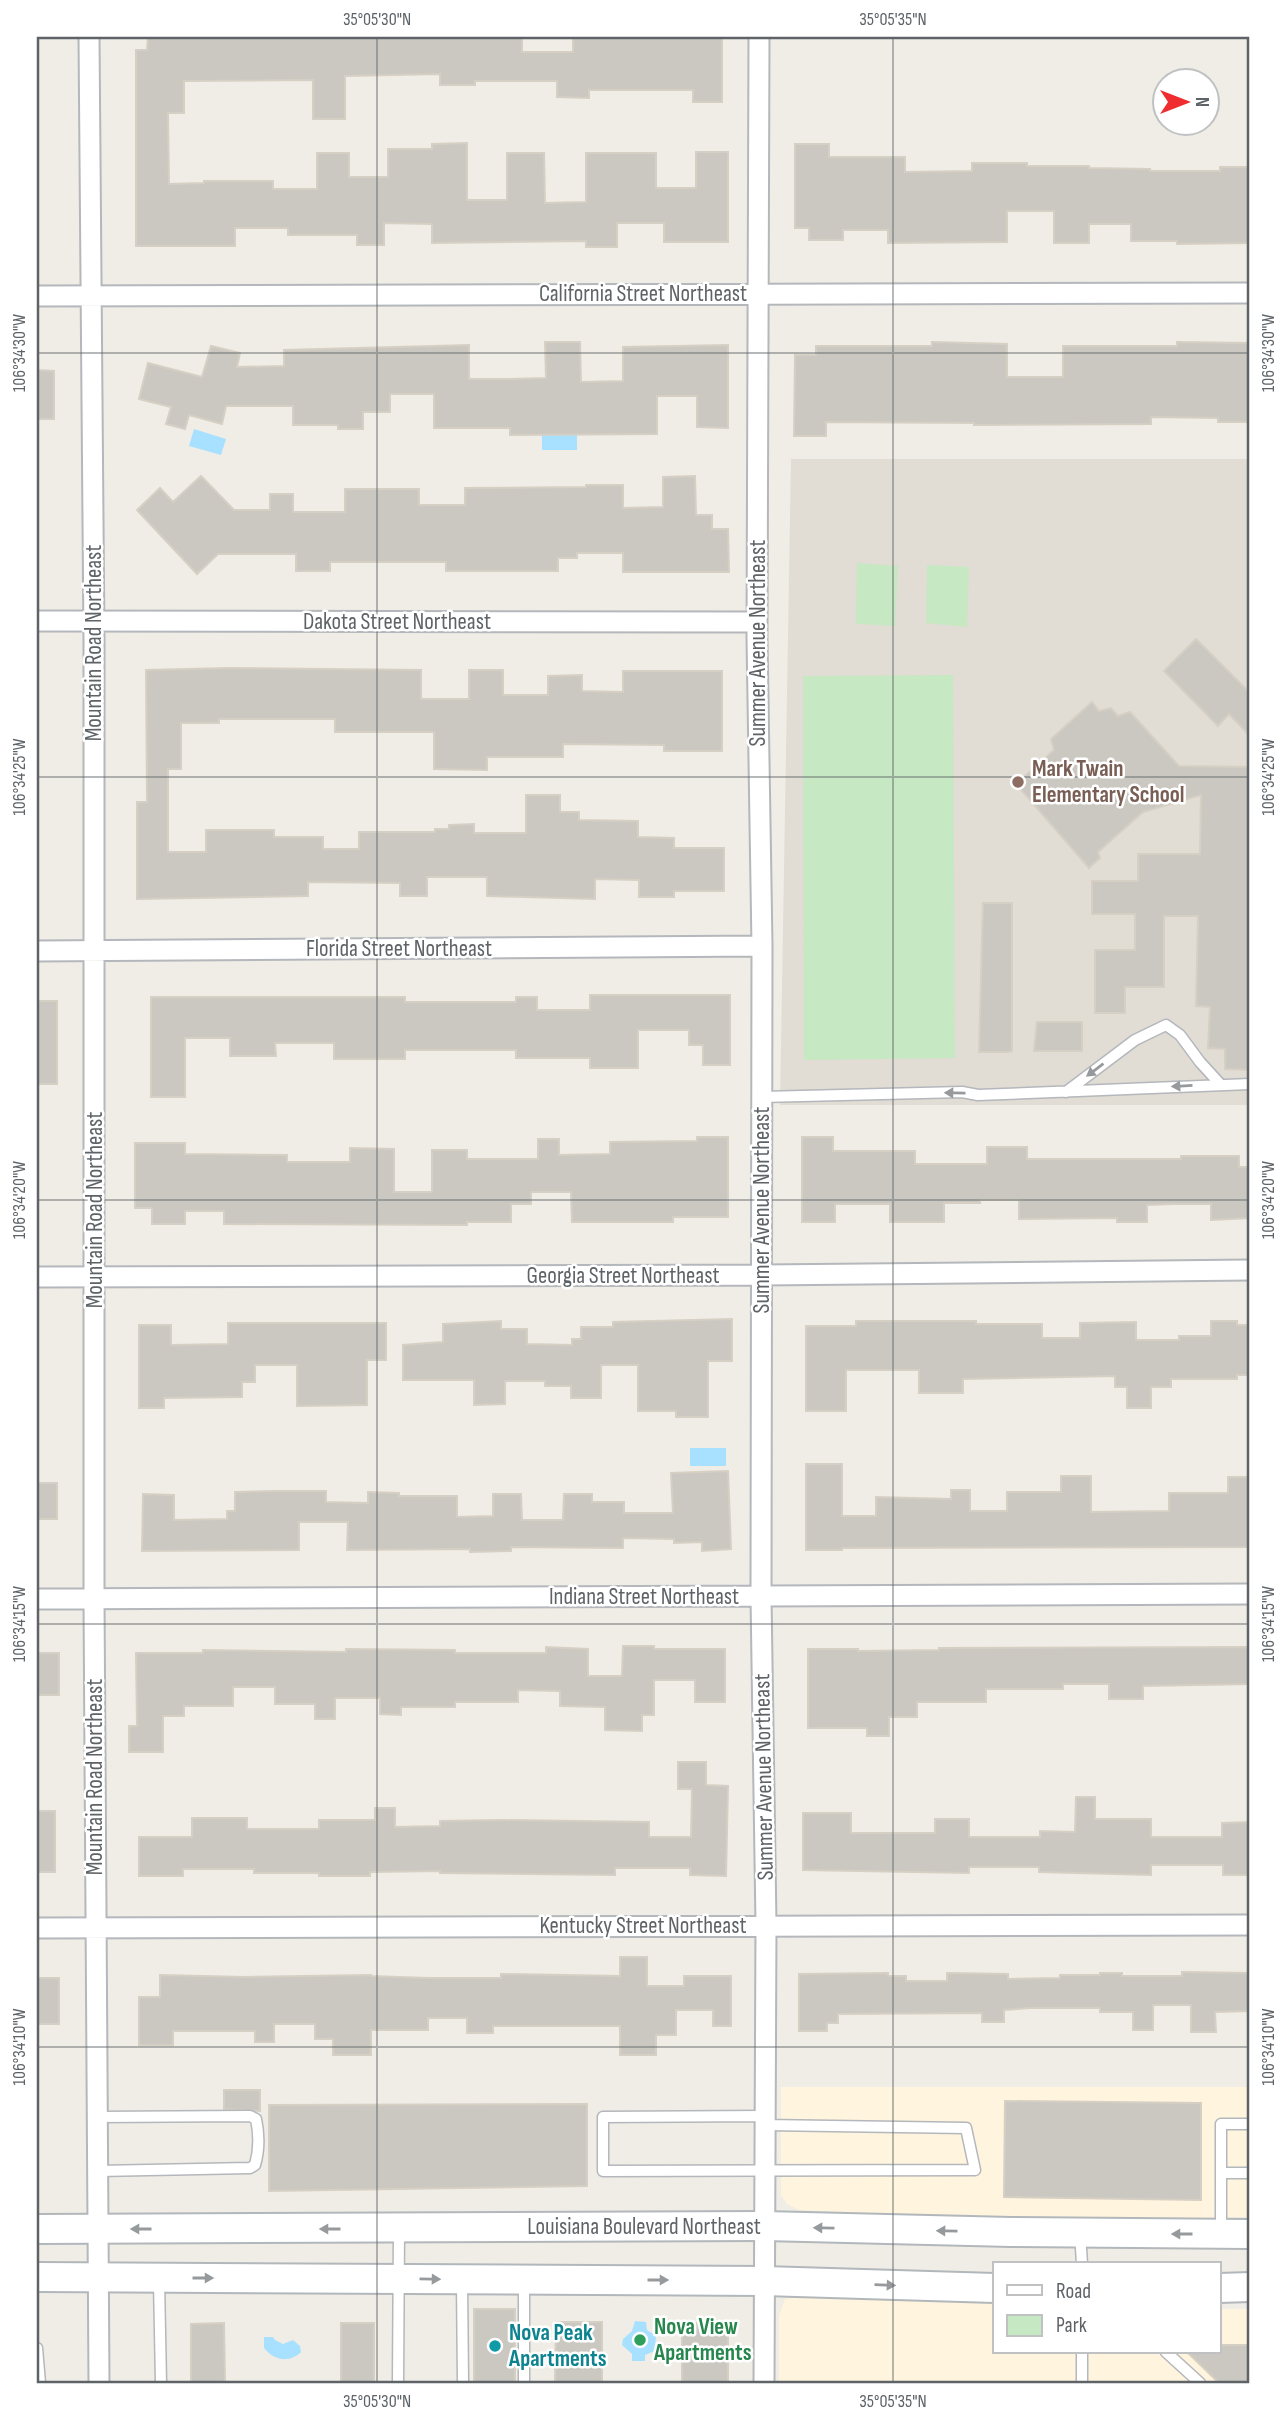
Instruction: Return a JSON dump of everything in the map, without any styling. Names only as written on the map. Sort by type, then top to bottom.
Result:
[{"type":"main road","name":"Louisiana Boulevard Northeast","points":[[37,2229],[764,2227],[1250,2234]]},
{"type":"main road","points":[[37,2277],[764,2281],[993,2288]]},
{"type":"main road","points":[[1220,2288],[1250,2287]]},
{"type":"street","name":"Mountain Road Northeast","points":[[89,37],[94,621],[94,1599],[99,2383]]},
{"type":"street","name":"Summer Avenue Northeast","points":[[759,37],[757,622],[762,946],[761,1597],[766,1925],[764,2383]]},
{"type":"street","name":"California Street Northeast","points":[[37,296],[1250,293]]},
{"type":"street","name":"Dakota Street Northeast","points":[[37,621],[757,622]]},
{"type":"street","name":"Florida Street Northeast","points":[[37,951],[762,946]]},
{"type":"street","name":"Georgia Street Northeast","points":[[37,1277],[762,1276],[1250,1270]]},
{"type":"street","name":"Indiana Street Northeast","points":[[37,1599],[1250,1594]]},
{"type":"street","name":"Kentucky Street Northeast","points":[[37,1928],[1250,1925]]},
{"type":"lane","points":[[1066,1092],[1135,1040],[1166,1025],[1180,1035],[1222,1085]]},
{"type":"lane","points":[[762,1097],[962,1092],[978,1095],[1250,1084]]},
{"type":"lane","points":[[98,2117],[250,2116],[256,2119],[257,2125],[256,2165],[250,2168],[98,2171]]},
{"type":"lane","points":[[603,2117],[765,2120],[966,2128],[975,2170],[603,2171],[603,2117]]},
{"type":"lane","points":[[1221,2234],[1221,2124],[1250,2124]]},
{"type":"lane","points":[[1221,2173],[1250,2173]]},
{"type":"lane","points":[[398,2383],[399,2229]]},
{"type":"lane","points":[[1080,2233],[1082,2262]]},
{"type":"lane","points":[[159,2277],[161,2383]]},
{"type":"lane","points":[[463,2279],[464,2383]]},
{"type":"lane","points":[[524,2280],[524,2383]]},
{"type":"lane","points":[[37,2348],[40,2383]]},
{"type":"lane","points":[[1082,2354],[1082,2383]]},
{"type":"lane","points":[[1168,2354],[1200,2383]]},
{"type":"shaded area","name":"Mark Twain Elementary School","points":[[791,459],[1250,459],[1250,1105],[780,1105]]},
{"type":"shaded area","points":[[781,2087],[1250,2087],[1250,2217],[1136,2220],[989,2218],[799,2210],[787,2204],[781,2195]]},
{"type":"shaded area","points":[[800,2297],[993,2303],[993,2354],[1220,2354],[1220,2309],[1250,2309],[1250,2383],[779,2383],[779,2316],[785,2299]]},
{"type":"green space","points":[[857,563],[898,566],[895,626],[856,624]]},
{"type":"green space","points":[[927,565],[969,567],[967,627],[926,623]]},
{"type":"green space","points":[[953,675],[955,1058],[804,1060],[803,676]]},
{"type":"water","points":[[194,429],[226,439],[221,455],[189,446]]},
{"type":"water","points":[[577,434],[577,450],[542,450],[542,435]]},
{"type":"water","points":[[690,1448],[726,1448],[726,1466],[690,1466]]},
{"type":"water","name":"Nova View Apartments","points":[[635,2321],[646,2322],[647,2330],[656,2336],[655,2351],[645,2355],[645,2361],[632,2361],[632,2354],[622,2345],[623,2339],[632,2331]]},
{"type":"water","points":[[264,2337],[273,2337],[283,2344],[293,2340],[300,2346],[301,2352],[287,2359],[272,2356],[264,2348]]},
{"type":"building","points":[[148,37],[522,37],[522,52],[573,52],[573,37],[722,37],[722,102],[693,102],[693,90],[589,90],[589,98],[557,97],[557,81],[475,81],[475,85],[440,85],[440,74],[345,76],[345,119],[313,119],[313,80],[184,81],[184,113],[168,113],[169,184],[273,181],[273,189],[317,189],[317,153],[349,153],[349,177],[388,177],[388,149],[432,149],[432,144],[467,143],[467,200],[507,200],[507,153],[544,153],[545,203],[586,202],[586,153],[656,153],[656,188],[696,188],[696,152],[728,152],[728,242],[664,242],[664,223],[617,223],[617,247],[586,247],[586,241],[432,243],[432,224],[384,223],[384,245],[357,245],[357,235],[288,235],[288,228],[235,228],[235,246],[136,246],[136,50],[147,50]]},
{"type":"building","points":[[795,144],[829,144],[829,157],[905,157],[905,172],[972,171],[972,163],[1027,163],[1027,166],[1089,166],[1150,171],[1220,171],[1220,167],[1250,167],[1250,243],[1177,244],[1177,241],[1131,241],[1131,224],[1089,224],[1089,243],[1054,243],[1054,211],[1007,211],[1007,242],[888,243],[888,230],[843,230],[843,240],[809,240],[809,228],[795,228]]},
{"type":"building","points":[[545,342],[580,342],[581,382],[623,381],[623,347],[728,345],[728,428],[697,427],[697,396],[657,396],[657,434],[510,435],[510,428],[434,428],[434,394],[390,394],[390,412],[363,412],[363,429],[338,429],[338,425],[293,425],[293,406],[226,406],[222,424],[189,415],[185,429],[166,424],[171,407],[139,399],[148,363],[202,377],[211,346],[240,353],[237,367],[284,366],[284,350],[469,345],[469,379],[509,379],[546,378]]},
{"type":"building","points":[[932,342],[1007,344],[1007,377],[1063,377],[1063,346],[1177,346],[1177,342],[1250,343],[1250,422],[1218,422],[1218,418],[1151,417],[1151,424],[826,422],[826,436],[794,436],[795,355],[816,355],[816,346],[932,346]]},
{"type":"building","points":[[37,370],[54,371],[54,419],[37,419]]},
{"type":"building","points":[[201,476],[234,510],[270,510],[270,494],[293,494],[293,512],[345,512],[345,489],[419,489],[419,505],[465,505],[465,488],[586,485],[623,485],[623,508],[663,507],[663,477],[695,476],[696,515],[712,515],[712,529],[728,529],[729,572],[623,572],[623,553],[577,553],[577,558],[558,558],[558,571],[446,571],[446,562],[330,562],[330,571],[296,571],[296,554],[218,554],[197,574],[137,510],[160,488],[173,502]]},
{"type":"building","points":[[1196,639],[1250,693],[1250,736],[1229,714],[1218,726],[1164,671]]},
{"type":"building","points":[[146,670],[421,670],[421,699],[469,699],[469,670],[503,670],[503,695],[548,695],[548,676],[582,675],[582,691],[623,692],[623,671],[722,671],[722,751],[664,751],[664,745],[563,744],[563,757],[487,757],[487,770],[434,769],[434,732],[335,732],[335,719],[219,719],[219,723],[181,723],[181,769],[168,769],[168,852],[206,852],[206,830],[274,830],[274,837],[323,837],[323,849],[359,849],[359,832],[435,832],[435,829],[449,829],[449,825],[474,824],[474,833],[526,833],[526,795],[560,795],[560,812],[579,812],[579,820],[638,821],[638,837],[674,838],[674,848],[724,848],[724,891],[674,891],[674,897],[639,897],[639,880],[595,879],[595,899],[487,896],[487,877],[427,877],[427,896],[400,896],[400,883],[308,882],[308,896],[137,899],[137,802],[147,802]]},
{"type":"building","points":[[1092,702],[1099,711],[1111,708],[1118,716],[1130,712],[1179,766],[1250,767],[1250,1070],[1225,1069],[1225,1049],[1208,1048],[1210,1007],[1196,1006],[1198,916],[1164,916],[1164,987],[1125,987],[1125,1013],[1095,1013],[1095,950],[1135,950],[1135,914],[1092,914],[1092,881],[1138,881],[1138,854],[1200,854],[1201,795],[1143,812],[1098,852],[1100,858],[1089,868],[1016,784],[1054,750],[1051,739]]},
{"type":"building","points":[[983,903],[1012,903],[1012,1051],[1009,1052],[979,1052]]},
{"type":"building","points":[[590,995],[730,995],[730,1065],[703,1065],[703,1045],[689,1045],[689,1030],[638,1030],[638,1068],[590,1068],[590,1058],[516,1058],[516,1050],[405,1050],[405,1059],[334,1059],[334,1043],[275,1043],[276,1056],[230,1056],[230,1038],[185,1038],[185,1097],[151,1097],[151,997],[405,997],[405,1002],[516,1002],[516,997],[537,997],[537,1010],[590,1010]]},
{"type":"building","points":[[37,1001],[57,1001],[57,1084],[37,1084]]},
{"type":"building","points":[[1037,1022],[1082,1022],[1082,1051],[1034,1051]]},
{"type":"building","points":[[697,1137],[728,1137],[728,1217],[673,1217],[673,1222],[572,1222],[571,1192],[531,1192],[531,1204],[511,1204],[511,1222],[467,1222],[467,1225],[224,1224],[224,1211],[185,1211],[185,1224],[152,1224],[152,1208],[135,1208],[135,1143],[185,1143],[185,1154],[287,1155],[287,1162],[350,1162],[350,1148],[394,1149],[394,1192],[432,1192],[432,1150],[467,1150],[467,1159],[538,1159],[538,1139],[559,1139],[559,1155],[610,1154],[610,1142],[697,1141]]},
{"type":"building","points":[[802,1137],[833,1137],[833,1151],[915,1151],[915,1164],[987,1164],[987,1147],[1027,1147],[1027,1159],[1181,1159],[1181,1156],[1239,1156],[1239,1167],[1250,1167],[1250,1218],[1211,1220],[1211,1204],[1174,1204],[1147,1205],[1147,1222],[1117,1222],[1117,1218],[1019,1219],[1019,1200],[980,1200],[980,1203],[944,1203],[944,1222],[890,1222],[890,1204],[835,1204],[835,1222],[802,1222]]},
{"type":"building","points":[[732,1319],[732,1361],[708,1361],[708,1417],[676,1417],[676,1411],[638,1411],[638,1365],[601,1365],[601,1398],[571,1398],[571,1386],[545,1386],[545,1381],[505,1381],[505,1404],[474,1405],[474,1380],[403,1380],[403,1345],[443,1342],[443,1324],[501,1321],[501,1329],[527,1329],[527,1344],[572,1345],[572,1339],[581,1339],[581,1327],[613,1327],[613,1322]]},
{"type":"building","points":[[856,1321],[1042,1324],[1042,1338],[1080,1338],[1080,1323],[1136,1322],[1136,1340],[1179,1340],[1179,1336],[1211,1336],[1211,1321],[1237,1321],[1237,1325],[1250,1325],[1250,1375],[1237,1375],[1237,1379],[1171,1379],[1171,1387],[1151,1387],[1151,1408],[1127,1408],[1127,1387],[1115,1387],[1115,1376],[963,1379],[963,1393],[919,1393],[919,1370],[846,1370],[846,1411],[806,1411],[806,1326],[856,1326]]},
{"type":"building","points":[[228,1323],[386,1323],[386,1360],[367,1360],[367,1405],[297,1406],[297,1365],[255,1365],[255,1382],[242,1382],[242,1397],[164,1398],[164,1408],[139,1408],[139,1325],[171,1325],[171,1345],[228,1344]]},
{"type":"building","points":[[806,1464],[842,1464],[842,1516],[876,1516],[876,1497],[951,1499],[951,1490],[970,1490],[970,1511],[1007,1511],[1007,1492],[1061,1492],[1061,1476],[1091,1476],[1091,1512],[1169,1511],[1169,1493],[1228,1493],[1228,1477],[1250,1477],[1250,1547],[806,1550]]},
{"type":"building","points":[[728,1471],[731,1549],[702,1551],[702,1542],[674,1543],[674,1539],[623,1538],[623,1548],[511,1547],[511,1551],[470,1552],[470,1549],[347,1550],[348,1522],[299,1522],[299,1550],[142,1551],[143,1494],[174,1495],[174,1520],[227,1519],[227,1511],[235,1511],[235,1492],[326,1491],[326,1502],[368,1503],[368,1492],[399,1493],[399,1496],[457,1496],[457,1517],[493,1516],[493,1494],[521,1494],[522,1520],[563,1520],[564,1494],[592,1494],[592,1502],[624,1502],[624,1513],[673,1513],[671,1473]]},
{"type":"building","points":[[37,1483],[57,1483],[57,1519],[37,1519]]},
{"type":"building","points":[[623,1646],[725,1649],[725,1702],[695,1702],[695,1680],[654,1680],[654,1715],[642,1715],[642,1731],[605,1730],[605,1707],[560,1706],[560,1691],[518,1690],[518,1702],[455,1702],[455,1707],[401,1707],[401,1715],[380,1714],[380,1698],[335,1698],[335,1719],[315,1719],[315,1704],[275,1704],[275,1687],[233,1687],[233,1706],[184,1706],[184,1716],[163,1716],[163,1752],[129,1752],[129,1726],[137,1726],[136,1653],[203,1653],[203,1650],[346,1652],[346,1649],[546,1653],[546,1647],[588,1649],[588,1676],[622,1676]]},
{"type":"building","points":[[1250,1647],[1250,1684],[1143,1686],[1143,1699],[1109,1699],[1109,1684],[1063,1684],[1063,1689],[986,1689],[986,1702],[917,1702],[917,1717],[889,1717],[889,1736],[867,1736],[867,1728],[808,1728],[808,1649],[858,1651],[939,1648]]},
{"type":"building","points":[[37,1653],[59,1653],[59,1695],[37,1695]]},
{"type":"building","points":[[678,1762],[706,1762],[706,1785],[728,1786],[726,1876],[690,1875],[690,1868],[615,1868],[615,1875],[440,1871],[370,1872],[370,1876],[319,1876],[319,1873],[254,1873],[254,1869],[183,1869],[183,1876],[139,1876],[139,1837],[192,1837],[192,1818],[247,1818],[247,1829],[319,1829],[319,1820],[375,1820],[375,1808],[395,1808],[395,1827],[440,1826],[440,1821],[649,1822],[649,1837],[691,1837],[692,1789],[678,1789]]},
{"type":"building","points":[[1076,1797],[1095,1797],[1095,1819],[1151,1819],[1151,1837],[1222,1837],[1222,1823],[1250,1822],[1250,1875],[1223,1875],[1223,1865],[1151,1865],[1151,1875],[1039,1872],[1039,1867],[969,1867],[969,1873],[803,1870],[803,1813],[851,1813],[851,1833],[935,1833],[935,1819],[969,1819],[969,1837],[1040,1837],[1040,1831],[1075,1832]]},
{"type":"building","points":[[37,1811],[55,1811],[55,1872],[37,1872]]},
{"type":"building","points":[[620,1957],[647,1957],[647,1986],[684,1986],[684,1976],[731,1976],[731,2026],[713,2026],[713,2010],[676,2010],[676,2035],[656,2035],[656,2055],[620,2055],[620,2026],[493,2026],[493,2033],[467,2033],[467,2018],[428,2018],[428,2030],[371,2030],[371,2055],[333,2055],[333,2039],[315,2039],[315,2024],[274,2024],[274,2042],[255,2042],[255,2031],[173,2031],[173,2045],[139,2045],[139,1997],[160,1997],[160,1975],[371,1975],[428,1978],[501,1978],[501,1974],[620,1976]]},
{"type":"building","points":[[1182,1972],[1250,1973],[1250,2011],[1215,2012],[1216,2032],[1191,2032],[1191,2005],[1153,2005],[1153,2030],[1133,2030],[1133,2012],[1100,2012],[1100,2008],[1030,2008],[1004,2010],[1004,2022],[982,2022],[982,2013],[838,2014],[838,2023],[827,2023],[827,2031],[799,2031],[799,1974],[888,1973],[888,1976],[906,1976],[906,1981],[947,1981],[947,1973],[1008,1974],[1008,1979],[1060,1978],[1060,1975],[1100,1973],[1122,1973],[1122,1976],[1182,1976]]},
{"type":"building","points":[[37,1978],[59,1978],[59,2024],[37,2024]]},
{"type":"building","points":[[224,2090],[260,2090],[260,2111],[224,2109]]},
{"type":"building","points":[[1005,2101],[1201,2103],[1201,2200],[1004,2197]]},
{"type":"building","points":[[587,2104],[587,2186],[269,2191],[269,2105]]},
{"type":"building","name":"Nova Peak Apartments","points":[[474,2309],[515,2309],[515,2383],[474,2383]]},
{"type":"building","points":[[556,2322],[602,2322],[602,2383],[555,2383]]},
{"type":"building","points":[[224,2323],[225,2383],[191,2383],[191,2324]]},
{"type":"building","points":[[341,2323],[374,2323],[374,2383],[341,2383]]},
{"type":"building","points":[[682,2323],[728,2323],[728,2383],[682,2383]]},
{"type":"building","points":[[1220,2345],[1250,2345],[1250,2383],[1219,2383],[1189,2354],[1220,2354]]},
{"type":"place","name":"Mark Twain Elementary School","points":[[1018,782]]},
{"type":"place","name":"Nova View Apartments","points":[[640,2340]]},
{"type":"place","name":"Nova Peak Apartments","points":[[495,2346]]}]
